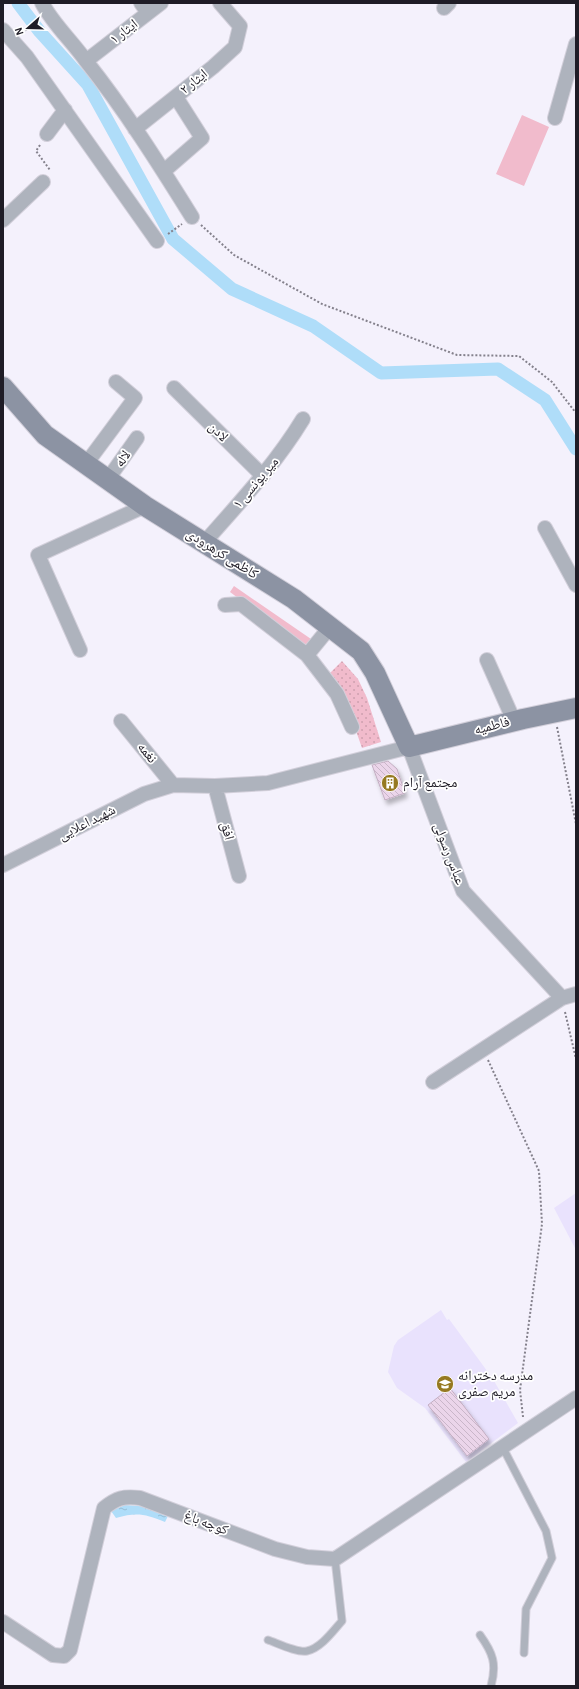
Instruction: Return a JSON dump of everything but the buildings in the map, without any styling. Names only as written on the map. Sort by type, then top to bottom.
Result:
[{"type":"street","points":[[42,3],[48,14],[86,61],[135,129],[164,171],[192,217]]},
{"type":"street","name":"ایثار ۱","points":[[86,61],[145,8],[161,3]]},
{"type":"street","name":"ایثار ۲","points":[[135,129],[176,98],[235,47],[240,26],[223,4]]},
{"type":"street","points":[[3,30],[27,58],[160,239]]},
{"type":"street","points":[[555,118],[576,44]]},
{"type":"street","points":[[164,171],[202,138],[176,98]]},
{"type":"street","points":[[47,134],[64,110]]},
{"type":"street","points":[[3,220],[43,182]]},
{"type":"street","points":[[86,464],[135,398],[116,382]]},
{"type":"street","name":"کاظمی کرهرودی","points":[[3,387],[45,435],[145,506],[294,598],[361,651],[375,673],[409,747]]},
{"type":"street","name":"لادن","points":[[174,388],[263,476]]},
{"type":"street","name":"میر یونسی ۱","points":[[204,543],[263,476],[287,446],[303,419]]},
{"type":"street","name":"لاله","points":[[108,480],[138,438]]},
{"type":"street","points":[[80,650],[38,556],[145,506]]},
{"type":"street","points":[[545,528],[576,585]]},
{"type":"street","points":[[225,605],[241,604],[307,655],[337,694],[352,727]]},
{"type":"street","points":[[307,655],[330,628]]},
{"type":"street","points":[[487,660],[514,721]]},
{"type":"street","name":"فاطمیه","points":[[409,747],[514,721],[576,708]]},
{"type":"street","name":"نغمه","points":[[121,721],[173,784]]},
{"type":"street","points":[[173,784],[215,786],[268,783],[409,747]]},
{"type":"street","name":"عباس رسولی","points":[[409,747],[463,891],[562,998]]},
{"type":"street","name":"شهید اعلایی","points":[[3,865],[144,794],[173,784]]},
{"type":"street","name":"افق","points":[[215,786],[239,876]]},
{"type":"street","points":[[433,1082],[562,998],[576,994]]},
{"type":"street","points":[[336,1559],[576,1398]]},
{"type":"street","name":"کوچه باغ","points":[[3,1622],[53,1655],[64,1656],[70,1650],[104,1508],[114,1500],[126,1496],[140,1498],[275,1549],[307,1556],[336,1559]]},
{"type":"lane","points":[[502,1448],[546,1531],[552,1558],[526,1609],[524,1653]]},
{"type":"lane","points":[[268,1640],[306,1651],[322,1643],[342,1621],[336,1559]]},
{"type":"lane","points":[[480,1636],[490,1648],[494,1662],[491,1686]]},
{"type":"path","points":[[17,36],[41,19]]},
{"type":"path","points":[[43,182],[52,173],[36,151],[47,134]]},
{"type":"path","points":[[192,217],[234,256],[322,304],[457,355],[520,356],[552,382],[576,414]]},
{"type":"path","points":[[160,239],[175,229]]},
{"type":"path","points":[[554,712],[576,824]]},
{"type":"path","points":[[562,998],[576,1059]]},
{"type":"path","points":[[483,1050],[539,1171],[542,1224],[520,1390],[526,1432]]},
{"type":"shaded area","points":[[522,115],[549,127],[524,186],[496,174]]},
{"type":"shaded area","points":[[234,586],[311,639],[305,648],[230,592]]},
{"type":"shaded area","points":[[342,661],[358,679],[367,698],[381,742],[362,748],[343,694],[329,674]]},
{"type":"shaded area","points":[[576,1193],[576,1250],[554,1208]]},
{"type":"shaded area","name":"مدرسه دخترانه مریم صفری","points":[[441,1310],[447,1320],[449,1319],[493,1379],[518,1423],[466,1462],[425,1408],[397,1388],[388,1372],[394,1346],[398,1340]]},
{"type":"water","points":[[125,1505],[151,1507],[168,1516],[165,1522],[141,1515],[130,1515],[116,1518],[111,1511]]},
{"type":"waterway","points":[[18,3],[40,32],[88,85],[173,239],[232,289],[313,326],[381,373],[498,369],[545,400],[576,449]]},
{"type":"place","name":"مجتمع آرام","points":[[390,783]]},
{"type":"place","name":"مدرسه دخترانه مریم صفری","points":[[445,1384]]}]
